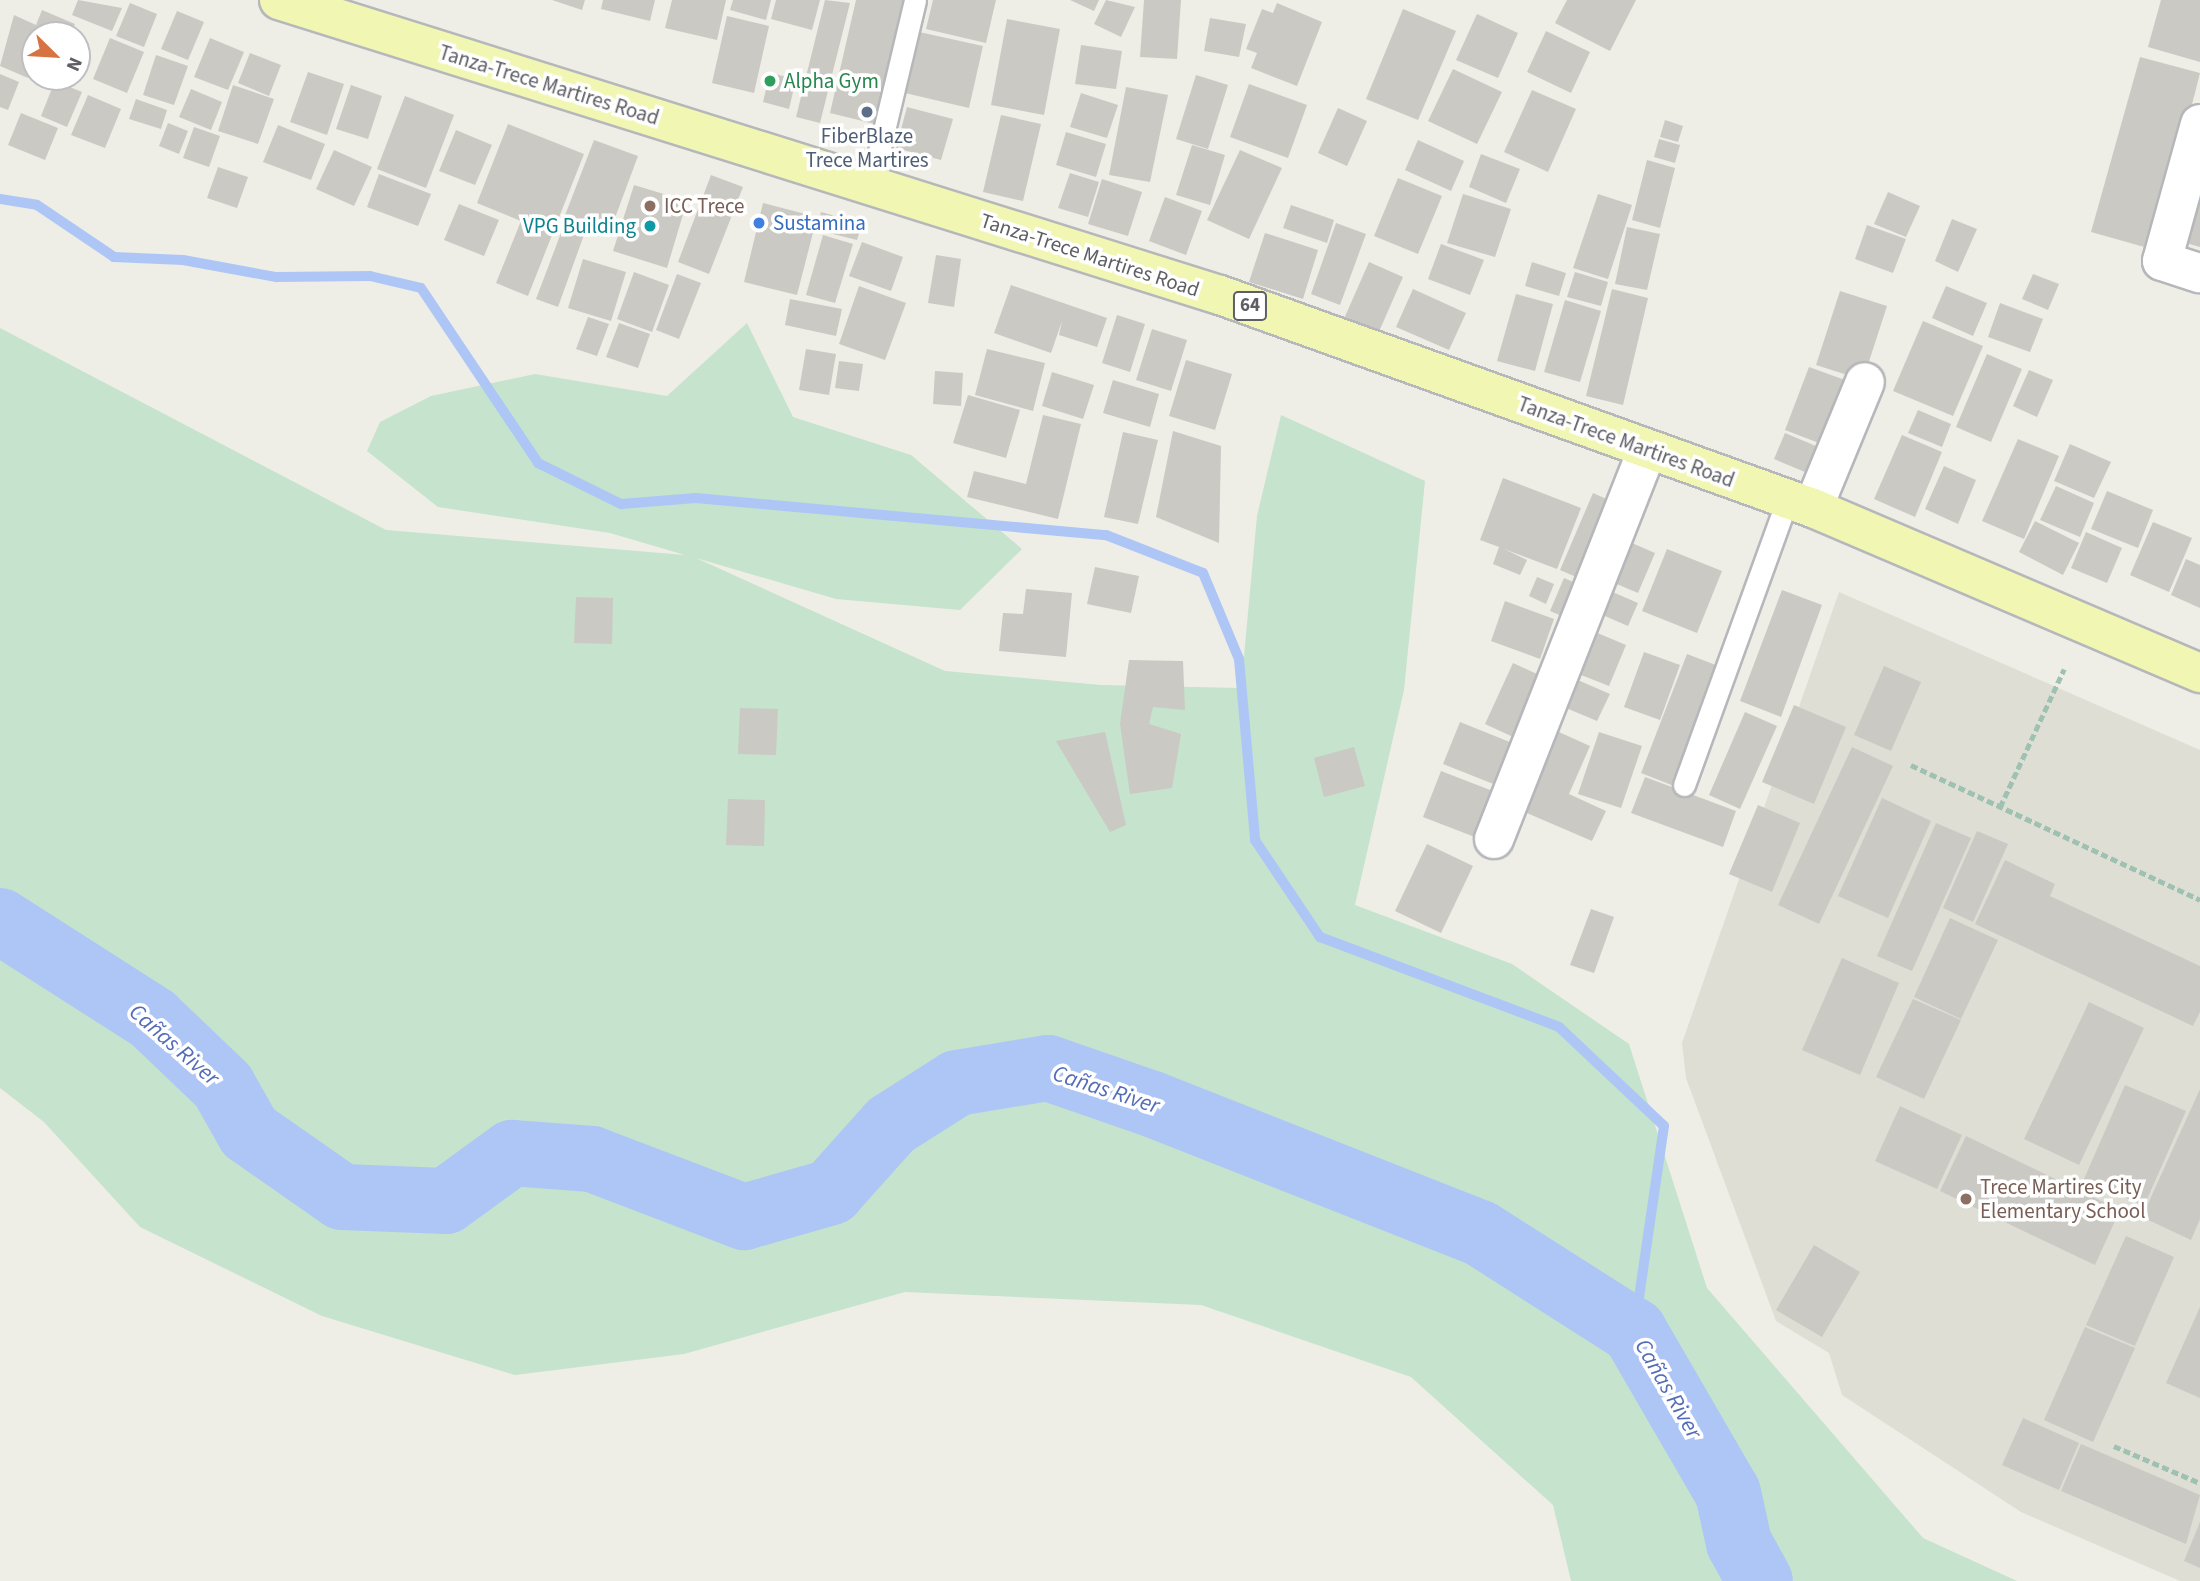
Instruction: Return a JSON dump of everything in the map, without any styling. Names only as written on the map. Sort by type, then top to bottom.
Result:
[{"type":"main road","name":"Tanza-Trece Martires Road","points":[[279,0],[1220,295],[1800,504],[2200,673]]},
{"type":"street","points":[[2200,124],[2162,261],[2200,273]]},
{"type":"street","points":[[1800,504],[1865,382]]},
{"type":"street","points":[[1494,839],[1647,450]]},
{"type":"lane","points":[[871,185],[915,0]]},
{"type":"lane","points":[[1684,786],[1800,504]]},
{"type":"path","points":[[2000,807],[2064,669]]},
{"type":"path","points":[[1911,765],[2200,900]]},
{"type":"path","points":[[2114,1446],[2200,1483]]},
{"type":"shaded area","name":"Trece Martires City Elementary School","points":[[1839,592],[2200,750],[2200,1581],[2180,1581],[2021,1512],[1842,1395],[1829,1353],[1776,1321],[1686,1078],[1682,1043]]},
{"type":"green space","points":[[747,323],[793,417],[911,455],[1022,549],[960,610],[836,599],[696,558],[945,671],[1101,685],[1241,688],[1257,516],[1281,415],[1425,481],[1404,690],[1355,905],[1512,964],[1629,1044],[1707,1288],[1923,1538],[2017,1581],[1571,1581],[1553,1505],[1411,1377],[1201,1305],[905,1292],[684,1354],[515,1375],[322,1316],[140,1227],[44,1122],[0,1088],[0,328],[386,530],[685,555],[610,533],[438,507],[367,451],[380,422],[431,396],[535,374],[667,396]]},
{"type":"building","points":[[78,0],[122,8],[112,31],[72,15]]},
{"type":"building","points":[[552,0],[585,0],[582,10]]},
{"type":"building","points":[[603,0],[655,0],[650,21],[601,9]]},
{"type":"building","points":[[672,0],[726,0],[717,40],[665,28]]},
{"type":"building","points":[[733,0],[771,0],[766,20],[730,10]]},
{"type":"building","points":[[776,0],[820,0],[812,30],[771,19]]},
{"type":"building","points":[[825,0],[850,3],[820,123],[796,117]]},
{"type":"building","points":[[856,0],[907,0],[879,125],[830,113]]},
{"type":"building","points":[[933,0],[996,0],[986,43],[926,29]]},
{"type":"building","points":[[1070,0],[1099,0],[1094,11]]},
{"type":"building","points":[[1106,0],[1135,7],[1121,37],[1094,24]]},
{"type":"building","points":[[1144,0],[1181,0],[1177,59],[1140,57]]},
{"type":"building","points":[[1567,0],[1636,0],[1610,51],[1555,23]]},
{"type":"building","points":[[2161,0],[2200,0],[2200,62],[2148,47]]},
{"type":"building","points":[[130,3],[157,14],[144,47],[116,36]]},
{"type":"building","points":[[1277,3],[1322,22],[1297,86],[1251,68],[1257,53],[1246,49],[1262,9],[1273,13]]},
{"type":"building","points":[[1403,9],[1456,31],[1418,120],[1366,99]]},
{"type":"building","points":[[42,10],[68,21],[38,21]]},
{"type":"building","points":[[177,11],[204,22],[188,60],[161,49]]},
{"type":"building","points":[[1477,14],[1518,33],[1498,78],[1456,60]]},
{"type":"building","points":[[14,15],[27,21],[21,21],[21,75],[0,66]]},
{"type":"building","points":[[727,16],[769,26],[754,93],[712,83]]},
{"type":"building","points":[[1210,18],[1246,24],[1239,57],[1204,51]]},
{"type":"building","points":[[1007,19],[1060,29],[1044,115],[991,105]]},
{"type":"building","points":[[1546,31],[1590,52],[1571,93],[1527,72]]},
{"type":"building","points":[[919,32],[983,46],[969,108],[905,93]]},
{"type":"building","points":[[110,38],[144,52],[127,93],[93,79]]},
{"type":"building","points":[[210,38],[244,52],[228,90],[194,77]]},
{"type":"building","points":[[1081,45],[1122,51],[1116,89],[1075,84]]},
{"type":"building","points":[[250,53],[281,65],[269,96],[238,83]]},
{"type":"building","points":[[156,55],[188,66],[174,105],[143,95]]},
{"type":"building","points":[[2140,57],[2200,73],[2155,250],[2091,232]]},
{"type":"building","points":[[1453,69],[1502,92],[1477,144],[1428,121]]},
{"type":"building","points":[[308,72],[344,84],[327,135],[290,122]]},
{"type":"building","points":[[770,73],[796,79],[789,109],[763,102]]},
{"type":"building","points":[[0,74],[19,82],[8,110],[0,107]]},
{"type":"building","points":[[1196,75],[1228,85],[1208,149],[1176,139]]},
{"type":"building","points":[[1249,84],[1307,105],[1288,158],[1230,137]]},
{"type":"building","points":[[233,85],[274,99],[258,144],[218,131]]},
{"type":"building","points":[[351,85],[382,96],[368,139],[336,129]]},
{"type":"building","points":[[1126,87],[1168,95],[1150,182],[1109,175]]},
{"type":"building","points":[[191,89],[222,102],[211,130],[179,117]]},
{"type":"building","points":[[1532,90],[1576,109],[1548,172],[1504,152]]},
{"type":"building","points":[[51,91],[82,92],[67,127],[41,116]]},
{"type":"building","points":[[1081,93],[1118,105],[1107,138],[1070,127]]},
{"type":"building","points":[[88,95],[121,109],[105,148],[71,135]]},
{"type":"building","points":[[405,96],[454,115],[426,188],[377,169]]},
{"type":"building","points":[[136,99],[167,110],[161,129],[129,119]]},
{"type":"building","points":[[907,107],[953,119],[941,160],[896,148]]},
{"type":"building","points":[[1338,108],[1367,121],[1347,166],[1318,153]]},
{"type":"building","points":[[21,113],[58,128],[45,160],[8,145]]},
{"type":"building","points":[[1001,115],[1041,124],[1023,201],[983,192]]},
{"type":"building","points":[[1665,120],[1683,126],[1678,142],[1660,137]]},
{"type":"building","points":[[168,123],[188,131],[179,154],[159,146]]},
{"type":"building","points":[[508,124],[584,154],[528,296],[496,283],[521,221],[477,203]]},
{"type":"building","points":[[278,125],[325,144],[311,180],[263,162]]},
{"type":"building","points":[[194,127],[220,136],[209,167],[183,158]]},
{"type":"building","points":[[456,130],[492,145],[475,185],[439,171]]},
{"type":"building","points":[[1066,132],[1106,144],[1096,177],[1056,165]]},
{"type":"building","points":[[1659,139],[1680,145],[1675,163],[1654,157]]},
{"type":"building","points":[[594,140],[638,156],[609,234],[564,218]]},
{"type":"building","points":[[1418,140],[1464,161],[1451,191],[1405,170]]},
{"type":"building","points":[[1192,145],[1225,155],[1210,205],[1176,195]]},
{"type":"building","points":[[334,150],[372,167],[354,206],[316,189]]},
{"type":"building","points":[[1240,150],[1282,168],[1249,239],[1207,220]]},
{"type":"building","points":[[1481,154],[1520,169],[1506,203],[1469,187]]},
{"type":"building","points":[[1647,160],[1675,168],[1660,228],[1632,220]]},
{"type":"building","points":[[218,167],[248,177],[237,208],[207,198]]},
{"type":"building","points":[[1070,173],[1099,182],[1088,217],[1058,208]]},
{"type":"building","points":[[379,174],[431,194],[418,226],[367,207]]},
{"type":"building","points":[[711,175],[743,187],[709,274],[678,262]]},
{"type":"building","points":[[1398,178],[1442,196],[1418,254],[1374,236]]},
{"type":"building","points":[[1102,179],[1142,192],[1128,236],[1088,224]]},
{"type":"building","points":[[2200,182],[2200,247],[2183,242]]},
{"type":"building","name":"VPG Building","points":[[634,185],[687,201],[667,268],[613,251]]},
{"type":"building","points":[[1888,192],[1920,206],[1906,237],[1874,224]]},
{"type":"building","points":[[1463,194],[1511,209],[1495,257],[1447,243]]},
{"type":"building","points":[[1598,194],[1632,205],[1608,279],[1573,268]]},
{"type":"building","points":[[1165,197],[1202,211],[1186,255],[1149,241]]},
{"type":"building","points":[[763,203],[817,217],[797,295],[744,282]]},
{"type":"building","points":[[459,204],[499,220],[484,256],[444,240]]},
{"type":"building","points":[[1291,205],[1334,220],[1327,243],[1283,228]]},
{"type":"building","points":[[821,212],[862,223],[857,240],[817,230]]},
{"type":"building","points":[[1952,219],[1977,229],[1958,272],[1935,261]]},
{"type":"building","points":[[1336,223],[1366,234],[1340,305],[1311,294]]},
{"type":"building","points":[[564,225],[585,232],[558,307],[536,299]]},
{"type":"building","points":[[1867,225],[1906,239],[1893,273],[1855,259]]},
{"type":"building","points":[[1627,227],[1660,234],[1647,290],[1615,284]]},
{"type":"building","points":[[1265,233],[1318,250],[1303,299],[1249,282]]},
{"type":"building","points":[[823,235],[853,244],[835,303],[806,295]]},
{"type":"building","points":[[862,242],[903,257],[891,291],[849,276]]},
{"type":"building","points":[[1441,244],[1484,260],[1470,295],[1428,279]]},
{"type":"building","points":[[936,255],[961,259],[954,307],[928,303]]},
{"type":"building","points":[[583,259],[626,272],[611,321],[568,308]]},
{"type":"building","points":[[1369,262],[1403,277],[1377,336],[1343,321]]},
{"type":"building","points":[[1532,262],[1566,273],[1559,296],[1525,286]]},
{"type":"building","points":[[634,272],[669,285],[652,332],[617,319]]},
{"type":"building","points":[[1575,272],[1608,282],[1601,306],[1567,297]]},
{"type":"building","points":[[677,274],[701,283],[679,339],[656,330]]},
{"type":"building","points":[[2033,274],[2059,284],[2048,310],[2022,299]]},
{"type":"building","points":[[1011,285],[1107,318],[1097,347],[1059,335],[1062,321],[1051,353],[994,333]]},
{"type":"building","points":[[859,286],[906,303],[885,360],[839,344]]},
{"type":"building","points":[[1946,286],[1987,303],[1973,336],[1932,318]]},
{"type":"building","points":[[1413,289],[1466,313],[1449,350],[1396,327]]},
{"type":"building","points":[[1612,289],[1648,298],[1623,405],[1586,396]]},
{"type":"building","points":[[1840,291],[1887,306],[1863,380],[1816,365]]},
{"type":"building","points":[[1516,294],[1553,304],[1535,371],[1497,361]]},
{"type":"building","points":[[790,299],[842,309],[836,336],[785,325]]},
{"type":"building","points":[[1565,300],[1601,311],[1580,382],[1544,372]]},
{"type":"building","points":[[2000,303],[2043,319],[2030,352],[1988,337]]},
{"type":"building","points":[[1117,315],[1145,324],[1130,372],[1102,363]]},
{"type":"building","points":[[588,317],[609,324],[597,356],[576,349]]},
{"type":"building","points":[[1923,321],[1983,346],[1953,416],[1893,391]]},
{"type":"building","points":[[619,323],[650,334],[638,368],[606,357]]},
{"type":"building","points":[[1152,329],[1187,340],[1171,391],[1136,380]]},
{"type":"building","points":[[806,349],[836,354],[829,395],[799,390]]},
{"type":"building","points":[[987,349],[1045,363],[1033,411],[975,395]]},
{"type":"building","points":[[1987,354],[2022,369],[1991,442],[1956,427]]},
{"type":"building","points":[[1186,360],[1232,374],[1215,430],[1169,416]]},
{"type":"building","points":[[839,361],[863,364],[859,391],[835,388]]},
{"type":"building","points":[[1809,367],[1856,384],[1832,448],[1785,430]]},
{"type":"building","points":[[2029,370],[2053,380],[2037,417],[2013,406]]},
{"type":"building","points":[[935,371],[963,373],[961,406],[933,404]]},
{"type":"building","points":[[1052,372],[1094,385],[1083,419],[1042,406]]},
{"type":"building","points":[[1113,380],[1159,394],[1150,427],[1103,413]]},
{"type":"building","points":[[968,395],[1020,410],[1006,458],[953,443]]},
{"type":"building","points":[[1918,410],[1951,424],[1942,447],[1908,433]]},
{"type":"building","points":[[1043,415],[1081,424],[1058,519],[967,497],[974,471],[1026,484]]},
{"type":"building","points":[[1173,431],[1221,446],[1219,543],[1156,517]]},
{"type":"building","points":[[1123,432],[1158,440],[1138,524],[1104,517]]},
{"type":"building","points":[[1785,433],[1835,454],[1824,480],[1774,459]]},
{"type":"building","points":[[1902,435],[1942,452],[1915,517],[1874,499]]},
{"type":"building","points":[[2018,439],[2059,456],[2024,539],[1982,521]]},
{"type":"building","points":[[2070,444],[2111,462],[2094,498],[2054,481]]},
{"type":"building","points":[[1944,466],[1976,480],[1958,524],[1925,509]]},
{"type":"building","points":[[1503,478],[1581,508],[1557,569],[1504,549],[1527,560],[1520,575],[1493,564],[1499,547],[1480,540]]},
{"type":"building","points":[[2056,486],[2094,503],[2080,537],[2040,520]]},
{"type":"building","points":[[2107,491],[2153,510],[2138,548],[2091,529]]},
{"type":"building","points":[[1593,493],[1622,506],[1588,582],[1560,570]]},
{"type":"building","points":[[2035,521],[2079,543],[2063,575],[2019,552]]},
{"type":"building","points":[[2153,522],[2192,538],[2169,592],[2130,575]]},
{"type":"building","points":[[2086,532],[2122,548],[2107,583],[2071,568]]},
{"type":"building","points":[[1618,537],[1655,553],[1638,593],[1600,577]]},
{"type":"building","points":[[1667,549],[1722,571],[1697,633],[1642,611]]},
{"type":"building","points":[[2186,559],[2200,565],[2200,608],[2171,595]]},
{"type":"building","points":[[1095,567],[1139,576],[1131,613],[1087,604]]},
{"type":"building","points":[[1537,577],[1554,584],[1546,604],[1529,596]]},
{"type":"building","points":[[1564,578],[1585,587],[1571,620],[1550,611]]},
{"type":"building","points":[[1601,587],[1638,603],[1628,626],[1591,610]]},
{"type":"building","points":[[1026,589],[1072,593],[1066,657],[999,651],[1003,613],[1023,614]]},
{"type":"building","points":[[1782,590],[1822,605],[1781,717],[1740,701]]},
{"type":"building","points":[[576,597],[613,598],[612,644],[574,643]]},
{"type":"building","points":[[1505,601],[1554,619],[1540,659],[1491,641]]},
{"type":"building","points":[[1588,629],[1626,645],[1609,686],[1571,671]]},
{"type":"building","points":[[1644,652],[1680,665],[1660,720],[1624,707]]},
{"type":"building","points":[[1687,654],[1721,667],[1674,786],[1641,773]]},
{"type":"building","points":[[1129,660],[1183,661],[1185,710],[1153,707],[1149,724],[1181,734],[1172,788],[1130,794],[1120,724]]},
{"type":"building","points":[[1513,663],[1552,681],[1524,742],[1485,724]]},
{"type":"building","points":[[1884,666],[1921,682],[1891,751],[1854,735]]},
{"type":"building","points":[[1571,677],[1610,694],[1597,721],[1559,705]]},
{"type":"building","points":[[1794,705],[1846,727],[1814,804],[1762,782]]},
{"type":"building","points":[[740,708],[778,709],[776,755],[738,754]]},
{"type":"building","points":[[1745,712],[1777,726],[1740,809],[1709,795]]},
{"type":"building","points":[[1460,722],[1527,749],[1511,791],[1443,764]]},
{"type":"building","points":[[1550,728],[1590,746],[1569,794],[1606,811],[1592,841],[1515,808]]},
{"type":"building","points":[[1105,732],[1126,825],[1110,832],[1056,741]]},
{"type":"building","points":[[1599,732],[1642,746],[1621,808],[1578,794]]},
{"type":"building","points":[[1354,747],[1365,786],[1324,797],[1314,758]]},
{"type":"building","points":[[1852,747],[1893,766],[1819,924],[1778,905]]},
{"type":"building","points":[[1441,771],[1503,795],[1485,841],[1423,817]]},
{"type":"building","points":[[1645,777],[1736,811],[1723,847],[1631,813]]},
{"type":"building","points":[[1882,798],[1931,821],[1888,918],[1838,896]]},
{"type":"building","points":[[728,799],[765,800],[764,846],[726,845]]},
{"type":"building","points":[[1758,805],[1800,823],[1772,892],[1729,874]]},
{"type":"building","points":[[1936,823],[1971,838],[1912,971],[1877,956]]},
{"type":"building","points":[[1977,831],[2008,844],[1973,922],[1943,908]]},
{"type":"building","points":[[1427,844],[1473,866],[1441,933],[1395,911]]},
{"type":"building","points":[[2005,860],[2055,884],[2050,896],[2200,966],[2200,1012],[2193,1026],[1975,924]]},
{"type":"building","points":[[1591,909],[1614,917],[1594,973],[1570,965]]},
{"type":"building","points":[[1950,918],[1998,940],[1961,1019],[1914,997]]},
{"type":"building","points":[[1842,958],[1899,983],[1860,1075],[1802,1050]]},
{"type":"building","points":[[1913,999],[1961,1020],[1924,1099],[1876,1077]]},
{"type":"building","points":[[2089,1002],[2144,1028],[2079,1165],[2024,1139]]},
{"type":"building","points":[[2125,1085],[2186,1111],[2144,1206],[2084,1179]]},
{"type":"building","points":[[2200,1089],[2200,1219],[2191,1240],[2142,1217]]},
{"type":"building","points":[[1900,1106],[1962,1135],[1937,1189],[1875,1161]]},
{"type":"building","points":[[1966,1136],[2120,1210],[2095,1265],[1940,1191]]},
{"type":"building","points":[[2126,1236],[2174,1257],[2135,1346],[2086,1325]]},
{"type":"building","points":[[1814,1245],[1860,1272],[1822,1337],[1776,1310]]},
{"type":"building","points":[[2200,1307],[2200,1398],[2166,1383]]},
{"type":"building","points":[[2085,1327],[2135,1348],[2093,1442],[2044,1420]]},
{"type":"building","points":[[2023,1418],[2079,1443],[2059,1490],[2002,1465]]},
{"type":"building","points":[[2081,1444],[2200,1495],[2186,1544],[2061,1491]]},
{"type":"building","points":[[2200,1522],[2200,1568],[2184,1561]]},
{"type":"waterway","points":[[0,199],[37,205],[114,257],[183,260],[276,277],[370,276],[421,288],[538,463],[621,504],[696,498],[1106,535],[1203,573],[1239,659],[1255,840],[1320,937],[1559,1027],[1664,1126],[1634,1331]]},
{"type":"waterway","name":"Cañas River","points":[[0,921],[153,1019],[223,1086],[249,1132],[342,1197],[446,1201],[512,1153],[592,1159],[744,1217],[831,1192],[891,1125],[957,1083],[1048,1068],[1152,1104],[1480,1233],[1634,1331],[1728,1493],[1739,1543],[1760,1581]]},
{"type":"place","name":"Alpha Gym","points":[[770,81]]},
{"type":"place","name":"FiberBlaze Trece Martires","points":[[867,112]]},
{"type":"place","name":"ICC Trece","points":[[650,206]]},
{"type":"place","name":"Sustamina","points":[[759,223]]},
{"type":"place","name":"VPG Building","points":[[650,226]]},
{"type":"place","name":"Trece Martires City Elementary School","points":[[1966,1199]]}]
